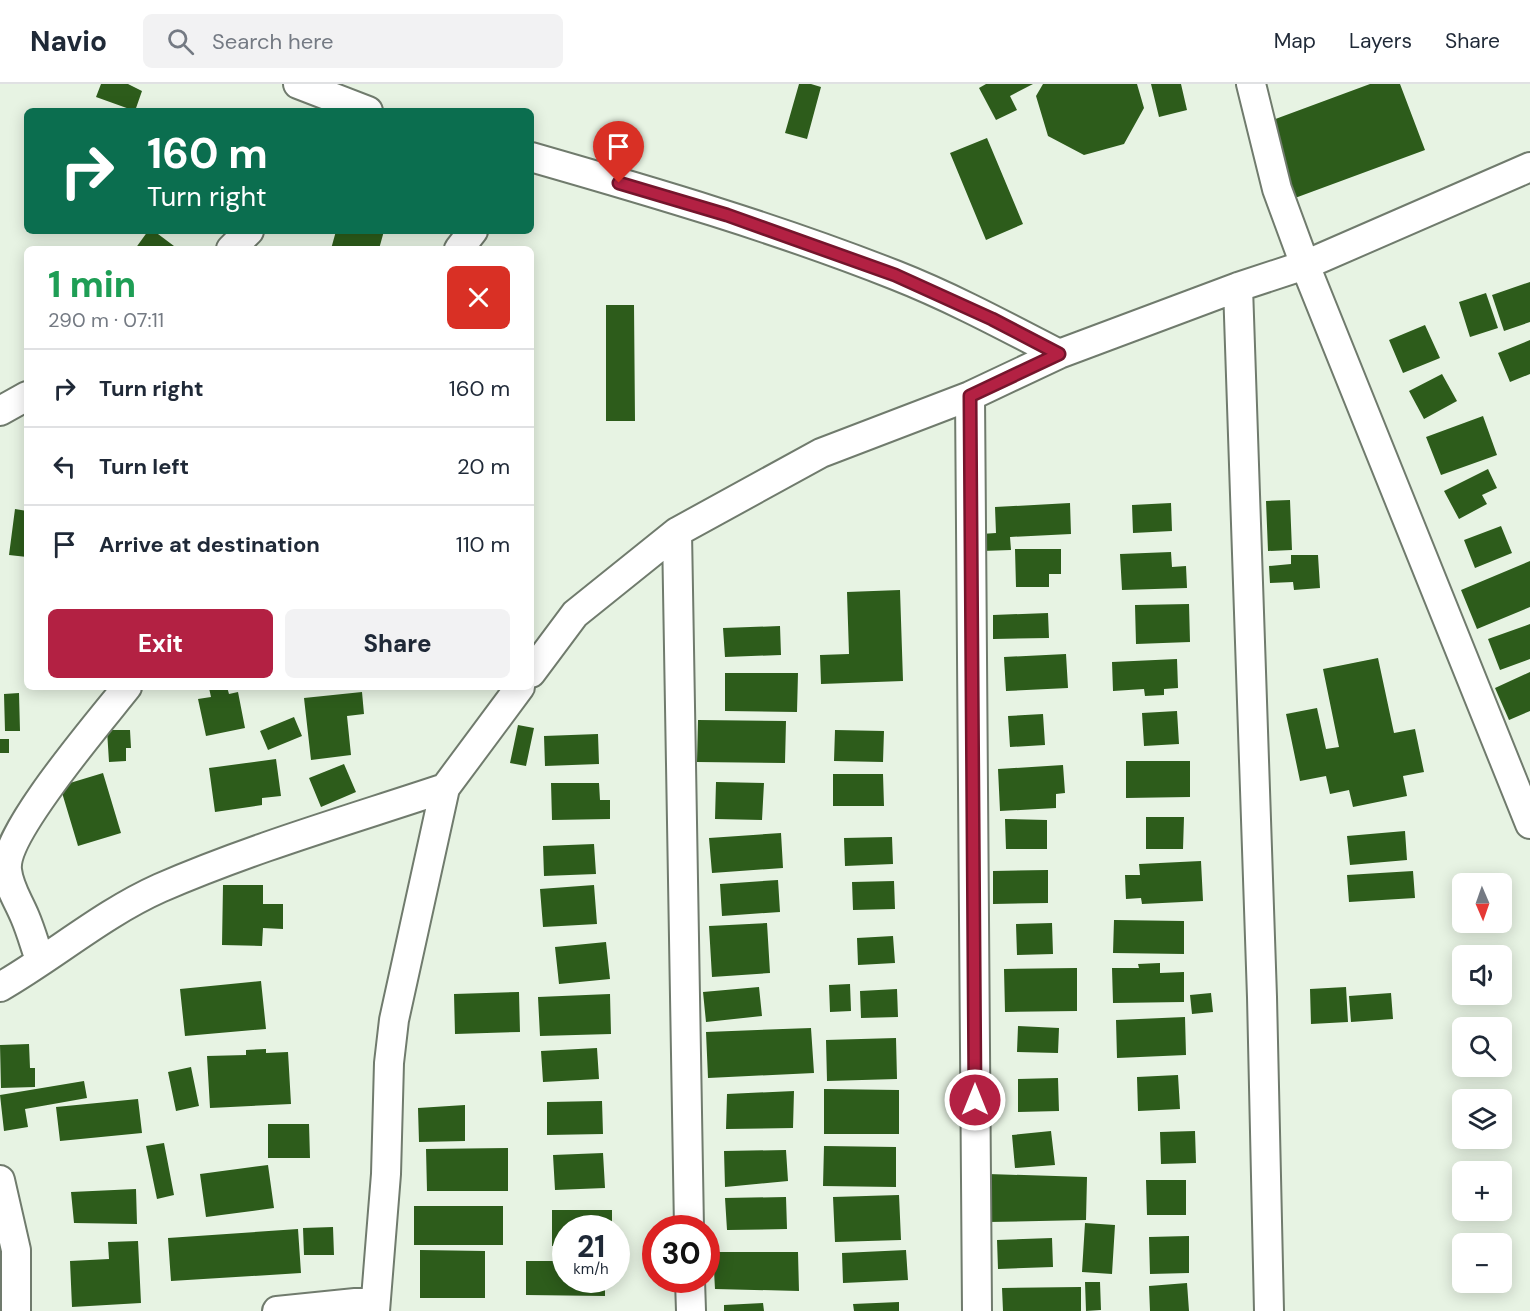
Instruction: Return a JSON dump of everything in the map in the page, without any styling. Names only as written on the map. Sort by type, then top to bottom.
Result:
[{"type":"street","points":[[298,84],[355,108]]},
{"type":"street","points":[[1251,84],[1277,189],[1305,265],[1530,824]]},
{"type":"street","points":[[534,159],[727,215],[895,275],[992,319],[1059,354]]},
{"type":"street","points":[[534,669],[575,614],[677,532],[821,453],[970,396],[1059,354],[1238,287],[1305,265],[1530,167]]},
{"type":"street","points":[[234,246],[246,234]]},
{"type":"street","points":[[461,246],[471,234]]},
{"type":"street","points":[[1238,287],[1262,997],[1269,1311]]},
{"type":"street","points":[[970,396],[977,1311]]},
{"type":"street","points":[[0,411],[24,398]]},
{"type":"street","points":[[677,532],[689,1215]]},
{"type":"street","points":[[40,960],[25,916],[11,889],[7,867],[12,848],[21,828],[62,770],[125,690]]},
{"type":"street","points":[[277,1311],[375,1306],[386,1174],[389,1063],[394,1020],[445,788],[518,690]]},
{"type":"street","points":[[0,987],[94,925],[158,889],[258,850],[445,788]]},
{"type":"street","points":[[0,1180],[16,1250],[16,1311]]},
{"type":"street","points":[[690,1293],[691,1311]]},
{"type":"building","points":[[101,84],[128,84],[142,91],[136,108],[127,108],[96,97]]},
{"type":"building","points":[[799,84],[821,87],[807,139],[785,133]]},
{"type":"building","points":[[986,84],[1033,84],[1010,96],[1017,110],[996,120],[979,88]]},
{"type":"building","points":[[1043,84],[1137,84],[1144,108],[1124,144],[1084,155],[1048,136],[1036,96]]},
{"type":"building","points":[[1151,84],[1181,84],[1187,110],[1159,117]]},
{"type":"building","points":[[1370,84],[1400,84],[1425,150],[1295,198],[1267,122]]},
{"type":"building","points":[[987,138],[1023,224],[986,240],[950,153]]},
{"type":"building","points":[[146,234],[158,234],[174,246],[137,246]]},
{"type":"building","points":[[335,234],[383,234],[380,246],[332,246]]},
{"type":"building","points":[[1530,282],[1530,322],[1504,331],[1492,295]]},
{"type":"building","points":[[1486,293],[1498,328],[1470,337],[1459,302]]},
{"type":"building","points":[[606,305],[634,305],[635,421],[606,421]]},
{"type":"building","points":[[1425,325],[1440,358],[1403,373],[1389,340]]},
{"type":"building","points":[[1530,340],[1530,374],[1510,382],[1498,353]]},
{"type":"building","points":[[1442,374],[1457,401],[1424,419],[1409,391]]},
{"type":"building","points":[[1483,416],[1497,455],[1441,475],[1426,437]]},
{"type":"building","points":[[1488,469],[1497,488],[1482,495],[1487,504],[1459,519],[1444,491]]},
{"type":"building","points":[[1290,500],[1292,550],[1268,551],[1266,501]]},
{"type":"building","points":[[1070,503],[1071,534],[1010,537],[1011,550],[982,551],[981,534],[996,533],[995,507]]},
{"type":"building","points":[[1171,503],[1172,531],[1133,533],[1132,505]]},
{"type":"building","points":[[15,509],[24,510],[24,557],[9,555]]},
{"type":"building","points":[[1501,526],[1512,553],[1475,568],[1464,540]]},
{"type":"building","points":[[1015,549],[1061,549],[1061,574],[1049,574],[1049,587],[1016,587]]},
{"type":"building","points":[[1171,552],[1172,567],[1186,566],[1187,588],[1122,590],[1120,554]]},
{"type":"building","points":[[1291,555],[1318,555],[1320,588],[1294,590],[1293,582],[1270,583],[1269,566],[1291,564]]},
{"type":"building","points":[[1530,561],[1530,607],[1477,629],[1461,590]]},
{"type":"building","points":[[900,590],[903,681],[821,684],[820,655],[849,654],[847,592]]},
{"type":"building","points":[[1189,604],[1190,642],[1136,644],[1135,605]]},
{"type":"building","points":[[1048,613],[1049,638],[993,639],[993,615]]},
{"type":"building","points":[[1530,624],[1530,659],[1500,670],[1488,639]]},
{"type":"building","points":[[780,626],[781,655],[725,657],[723,628]]},
{"type":"building","points":[[1066,654],[1068,688],[1006,691],[1004,657]]},
{"type":"building","points":[[1378,658],[1394,733],[1415,729],[1424,772],[1403,776],[1407,796],[1353,807],[1349,790],[1330,794],[1326,776],[1300,781],[1286,714],[1317,708],[1326,749],[1339,747],[1323,669]]},
{"type":"building","points":[[1177,659],[1178,688],[1164,689],[1164,695],[1145,696],[1144,689],[1113,691],[1112,662]]},
{"type":"building","points":[[1530,672],[1530,711],[1509,720],[1495,688]]},
{"type":"building","points":[[725,673],[798,673],[797,712],[725,711]]},
{"type":"building","points":[[209,690],[228,690],[229,694],[238,692],[245,728],[206,736],[198,699],[211,697]]},
{"type":"building","points":[[362,692],[364,714],[347,716],[351,755],[311,760],[304,698]]},
{"type":"building","points":[[19,693],[20,731],[5,731],[4,694]]},
{"type":"building","points":[[1177,711],[1179,744],[1144,746],[1142,713]]},
{"type":"building","points":[[1043,714],[1045,745],[1010,747],[1008,716]]},
{"type":"building","points":[[294,717],[302,736],[268,750],[260,731]]},
{"type":"building","points":[[698,720],[786,721],[785,763],[697,762]]},
{"type":"building","points":[[518,725],[534,728],[526,766],[510,763]]},
{"type":"building","points":[[107,730],[130,730],[131,748],[126,748],[126,761],[109,762]]},
{"type":"building","points":[[835,730],[884,731],[883,762],[834,761]]},
{"type":"building","points":[[598,734],[599,764],[545,766],[544,736]]},
{"type":"building","points":[[0,739],[9,739],[9,753],[0,753]]},
{"type":"building","points":[[276,759],[281,796],[262,798],[262,805],[215,812],[209,768]]},
{"type":"building","points":[[1126,761],[1190,761],[1190,797],[1126,798]]},
{"type":"building","points":[[344,764],[356,792],[321,807],[309,778]]},
{"type":"building","points":[[1063,765],[1065,793],[1056,794],[1056,808],[1000,811],[998,769]]},
{"type":"building","points":[[103,773],[121,833],[78,846],[60,786]]},
{"type":"building","points":[[833,774],[883,774],[884,806],[833,806]]},
{"type":"building","points":[[716,782],[764,783],[762,820],[715,819]]},
{"type":"building","points":[[551,783],[599,783],[600,800],[610,800],[610,819],[552,820]]},
{"type":"building","points":[[1146,817],[1184,817],[1183,849],[1146,849]]},
{"type":"building","points":[[1005,819],[1047,820],[1047,849],[1006,849]]},
{"type":"building","points":[[1405,831],[1407,860],[1350,865],[1347,836]]},
{"type":"building","points":[[781,833],[783,868],[712,873],[709,838]]},
{"type":"building","points":[[892,837],[893,864],[845,866],[844,838]]},
{"type":"building","points":[[594,844],[596,874],[544,876],[543,846]]},
{"type":"building","points":[[1201,861],[1203,901],[1142,904],[1141,898],[1126,899],[1125,875],[1140,875],[1139,864]]},
{"type":"building","points":[[1048,870],[1048,903],[993,904],[993,871]]},
{"type":"building","points":[[1413,871],[1415,898],[1349,902],[1347,875]]},
{"type":"building","points":[[778,880],[780,912],[722,916],[720,884]]},
{"type":"building","points":[[894,881],[895,909],[853,910],[852,882]]},
{"type":"building","points":[[223,885],[263,885],[263,904],[283,904],[283,929],[263,928],[262,946],[222,945]]},
{"type":"building","points":[[594,885],[597,924],[543,927],[540,889]]},
{"type":"building","points":[[1114,920],[1184,921],[1184,954],[1113,953]]},
{"type":"building","points":[[767,923],[770,973],[712,977],[709,926]]},
{"type":"building","points":[[1052,923],[1053,954],[1017,955],[1016,924]]},
{"type":"building","points":[[893,936],[895,963],[858,965],[857,938]]},
{"type":"building","points":[[606,942],[610,979],[559,984],[555,947]]},
{"type":"building","points":[[1160,963],[1160,973],[1184,972],[1184,1002],[1113,1003],[1112,968],[1139,968],[1138,964]]},
{"type":"building","points":[[1077,968],[1077,1011],[1005,1012],[1004,969]]},
{"type":"building","points":[[261,981],[266,1029],[185,1036],[180,989]]},
{"type":"building","points":[[850,984],[851,1011],[830,1012],[829,985]]},
{"type":"building","points":[[759,987],[762,1016],[706,1022],[703,992]]},
{"type":"building","points":[[1346,987],[1348,1022],[1311,1024],[1310,989]]},
{"type":"building","points":[[897,989],[898,1017],[861,1018],[860,991]]},
{"type":"building","points":[[519,992],[520,1032],[455,1034],[454,994]]},
{"type":"building","points":[[1211,993],[1213,1012],[1192,1014],[1190,995]]},
{"type":"building","points":[[1391,993],[1393,1019],[1351,1022],[1349,996]]},
{"type":"building","points":[[610,994],[611,1034],[540,1036],[538,997]]},
{"type":"building","points":[[1185,1017],[1186,1055],[1117,1058],[1116,1020]]},
{"type":"building","points":[[1018,1026],[1059,1028],[1058,1053],[1017,1052]]},
{"type":"building","points":[[811,1028],[814,1073],[708,1078],[706,1032]]},
{"type":"building","points":[[896,1038],[897,1079],[827,1081],[826,1040]]},
{"type":"building","points":[[29,1044],[30,1068],[35,1068],[35,1087],[1,1088],[0,1045]]},
{"type":"building","points":[[597,1048],[599,1079],[543,1082],[541,1051]]},
{"type":"building","points":[[266,1049],[266,1053],[288,1052],[291,1104],[210,1108],[207,1056],[246,1055],[246,1050]]},
{"type":"building","points":[[191,1067],[199,1106],[176,1111],[168,1072]]},
{"type":"building","points":[[1178,1075],[1180,1109],[1138,1111],[1137,1077]]},
{"type":"building","points":[[1058,1078],[1059,1111],[1018,1112],[1018,1079]]},
{"type":"building","points":[[84,1081],[87,1098],[25,1109],[28,1127],[4,1131],[0,1095]]},
{"type":"building","points":[[824,1089],[899,1090],[899,1134],[824,1134]]},
{"type":"building","points":[[794,1091],[793,1128],[726,1129],[727,1094]]},
{"type":"building","points":[[138,1099],[142,1133],[60,1141],[56,1107]]},
{"type":"building","points":[[602,1101],[603,1134],[547,1135],[547,1102]]},
{"type":"building","points":[[465,1105],[465,1141],[419,1142],[418,1108]]},
{"type":"building","points":[[268,1124],[309,1124],[310,1158],[268,1158]]},
{"type":"building","points":[[1051,1131],[1055,1165],[1015,1168],[1012,1135]]},
{"type":"building","points":[[1195,1131],[1196,1163],[1161,1164],[1160,1132]]},
{"type":"building","points":[[164,1143],[174,1195],[157,1199],[146,1146]]},
{"type":"building","points":[[824,1146],[896,1147],[896,1187],[823,1186]]},
{"type":"building","points":[[508,1148],[508,1191],[427,1191],[426,1149]]},
{"type":"building","points":[[786,1150],[788,1181],[725,1187],[724,1151]]},
{"type":"building","points":[[603,1153],[605,1188],[555,1190],[553,1155]]},
{"type":"building","points":[[268,1165],[274,1208],[206,1217],[200,1174]]},
{"type":"building","points":[[988,1174],[1087,1177],[1086,1220],[988,1222]]},
{"type":"building","points":[[1146,1180],[1186,1180],[1186,1215],[1147,1215]]},
{"type":"building","points":[[136,1189],[137,1224],[74,1223],[71,1192]]},
{"type":"building","points":[[899,1195],[901,1240],[835,1242],[833,1197]]},
{"type":"building","points":[[786,1197],[787,1229],[727,1230],[725,1198]]},
{"type":"building","points":[[414,1206],[503,1206],[503,1245],[414,1245]]},
{"type":"building","points":[[552,1210],[612,1210],[612,1215],[552,1215]]},
{"type":"building","points":[[1085,1223],[1115,1225],[1112,1274],[1082,1272]]},
{"type":"building","points":[[333,1227],[334,1255],[304,1255],[303,1228]]},
{"type":"building","points":[[298,1229],[301,1273],[171,1281],[168,1238]]},
{"type":"building","points":[[1189,1236],[1189,1273],[1150,1274],[1149,1237]]},
{"type":"building","points":[[1052,1238],[1053,1267],[998,1269],[997,1240]]},
{"type":"building","points":[[138,1241],[141,1303],[72,1307],[70,1261],[109,1259],[108,1242]]},
{"type":"building","points":[[420,1250],[485,1251],[485,1298],[420,1298]]},
{"type":"building","points":[[906,1250],[908,1280],[843,1283],[842,1253]]},
{"type":"building","points":[[720,1252],[798,1252],[799,1291],[720,1289]]},
{"type":"building","points":[[526,1261],[552,1261],[552,1293],[605,1293],[605,1296],[526,1295]]},
{"type":"building","points":[[1085,1282],[1100,1282],[1101,1310],[1086,1311]]},
{"type":"building","points":[[1187,1283],[1189,1311],[1150,1311],[1149,1286]]},
{"type":"building","points":[[1081,1287],[1081,1311],[1003,1311],[1002,1288]]},
{"type":"building","points":[[899,1302],[899,1311],[854,1311],[853,1304]]},
{"type":"building","points":[[763,1303],[764,1311],[724,1311],[724,1305]]},
{"type":"route","points":[[619,183],[727,215],[895,275],[992,319],[1059,354],[970,396],[975,1100]]}]
